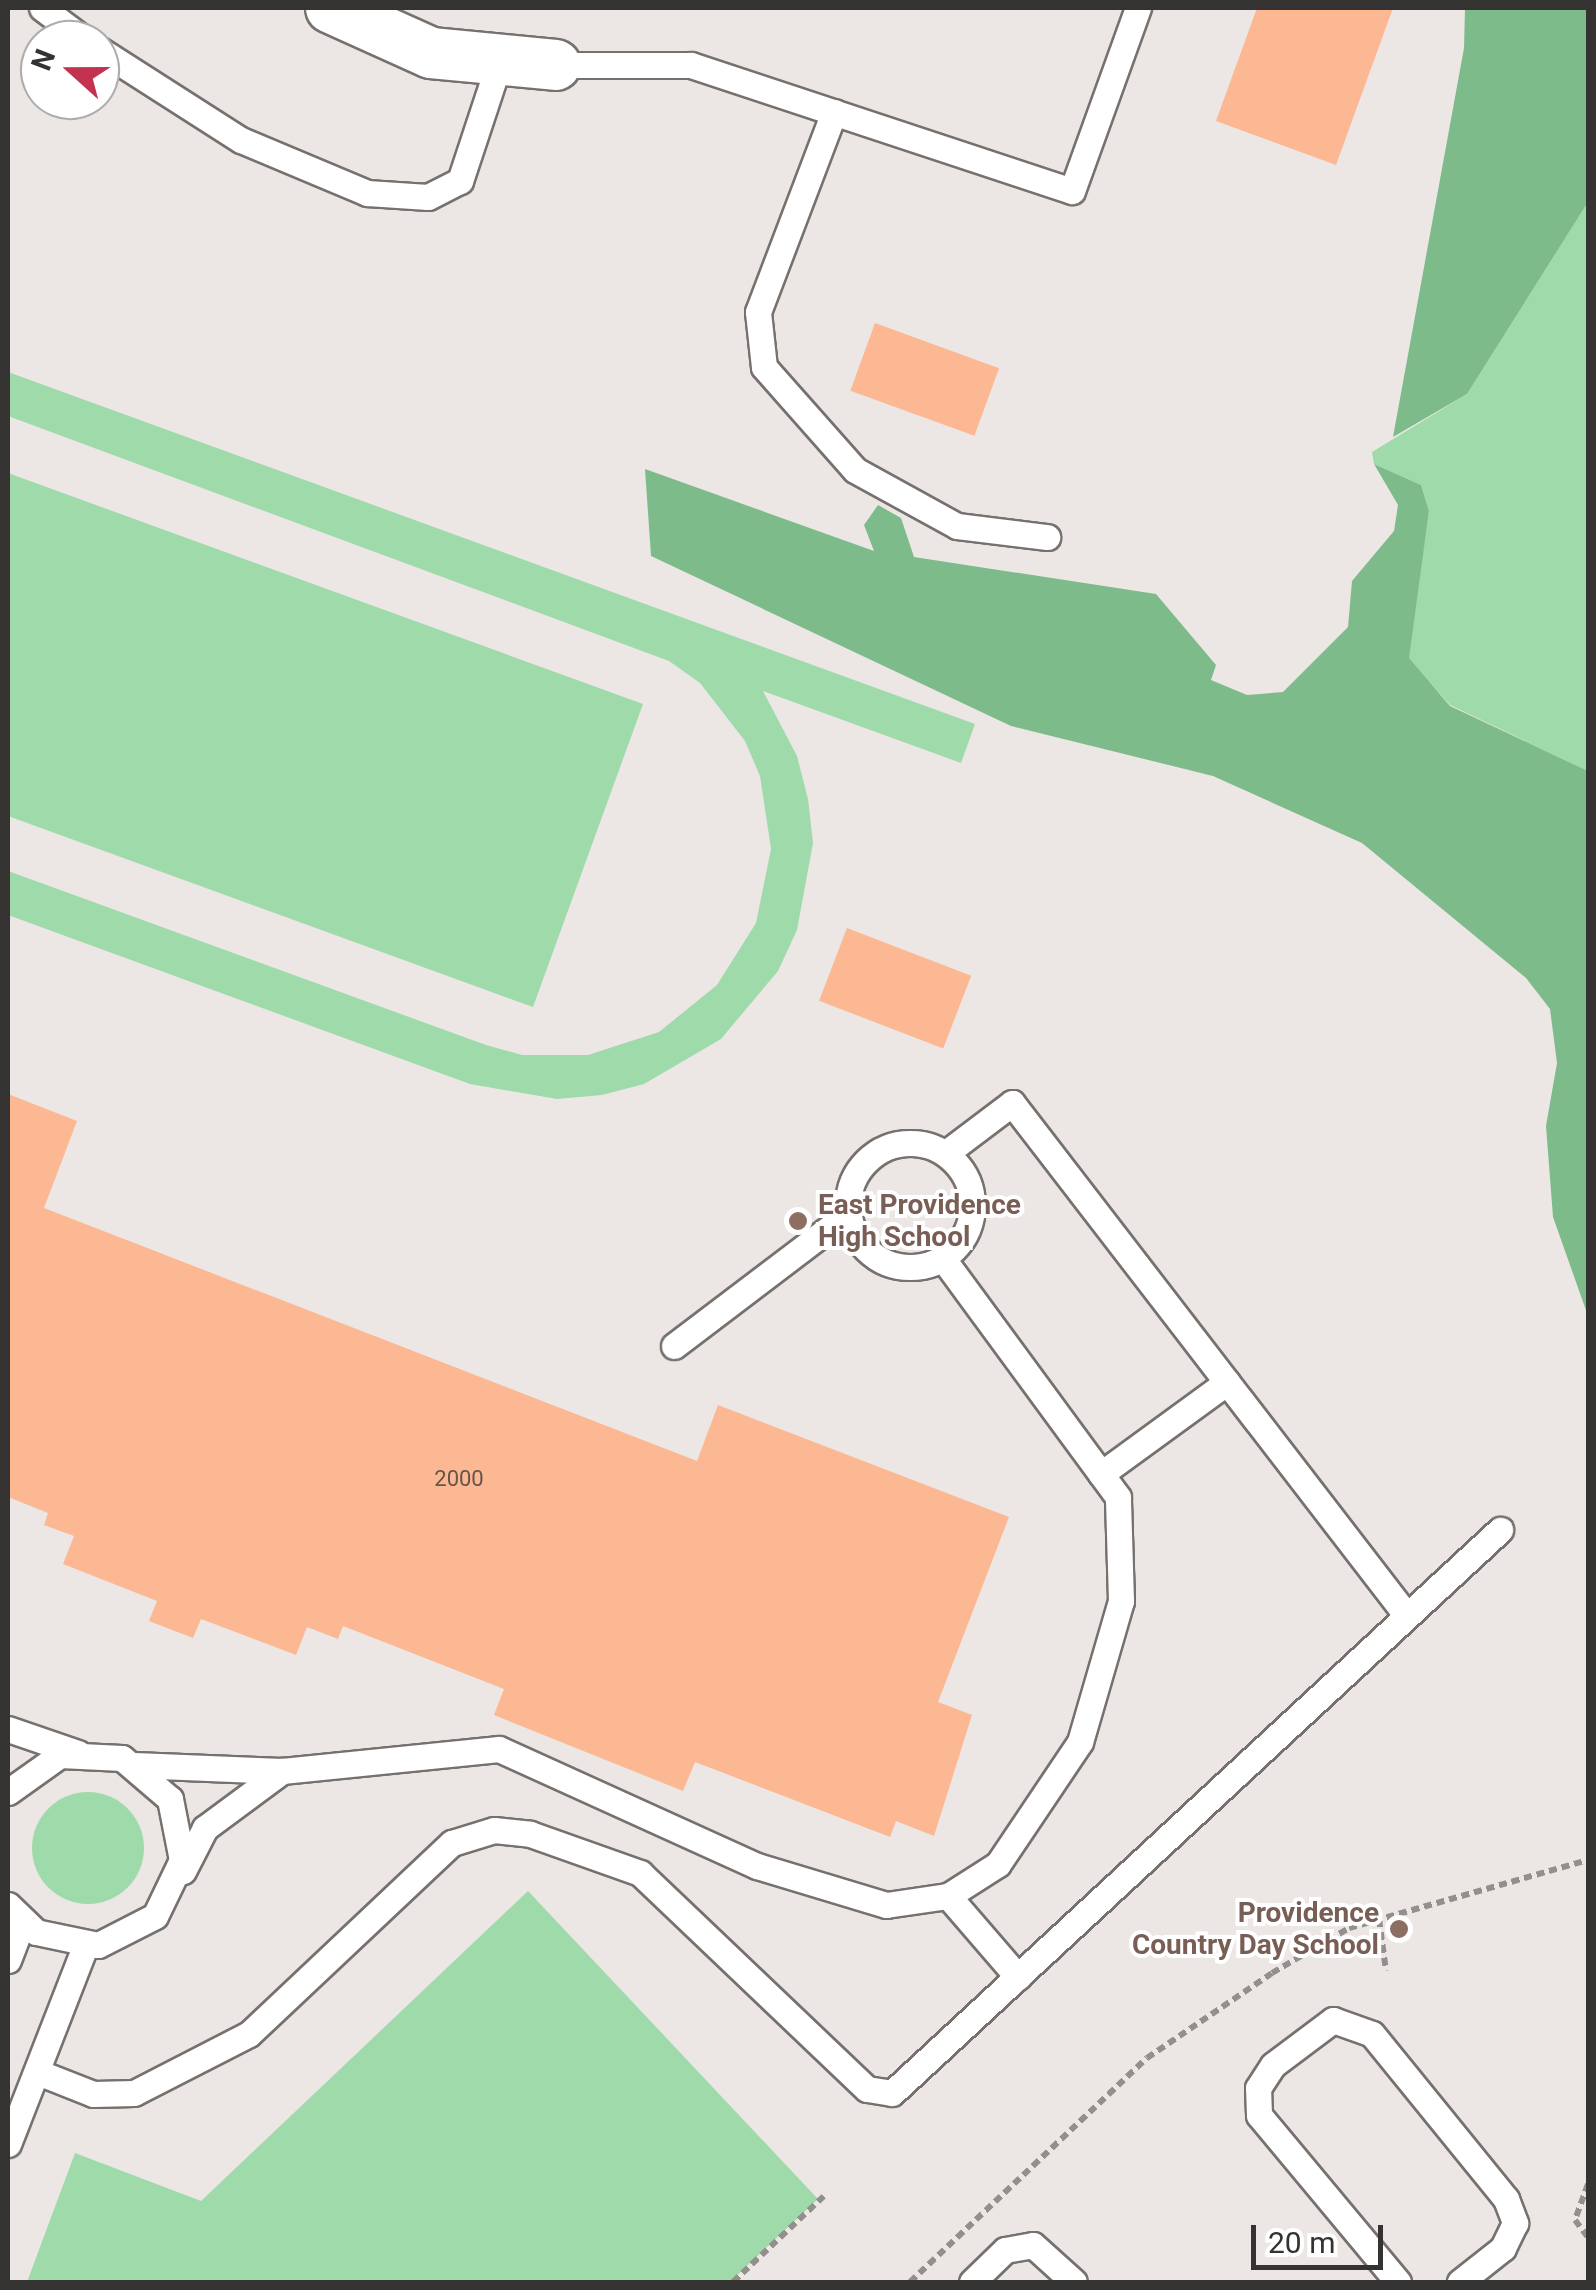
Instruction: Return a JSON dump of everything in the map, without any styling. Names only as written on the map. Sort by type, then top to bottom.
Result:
[{"type":"street","points":[[331,8],[430,54],[498,66],[555,65]]},
{"type":"lane","points":[[555,65],[691,65],[1072,191],[1138,8]]},
{"type":"lane","points":[[120,63],[241,140],[366,194],[428,197],[460,181],[498,66]]},
{"type":"lane","points":[[834,112],[758,312],[764,367],[856,470],[957,526],[1047,537]]},
{"type":"lane","points":[[946,1153],[1012,1103],[1407,1616]]},
{"type":"lane","points":[[906,1142],[946,1153],[961,1168],[973,1207],[969,1227],[943,1259],[902,1268],[883,1262],[866,1250],[848,1214],[848,1193],[868,1157],[906,1142]]},
{"type":"lane","points":[[674,1346],[848,1214]]},
{"type":"lane","points":[[8,1729],[78,1753],[134,1765],[282,1771],[499,1749],[756,1866],[886,1906],[948,1896],[998,1864],[1080,1742],[1121,1601],[1118,1497],[943,1259]]},
{"type":"lane","points":[[1101,1474],[1227,1382]]},
{"type":"lane","points":[[40,2073],[94,2094],[134,2093],[249,2034],[452,1843],[494,1830],[530,1834],[640,1873],[867,2089],[892,2093],[1500,1530]]},
{"type":"lane","points":[[8,1792],[32,1768],[78,1753]]},
{"type":"lane","points":[[134,1765],[170,1799],[180,1828],[173,1890]]},
{"type":"lane","points":[[8,1960],[15,1913],[66,1944],[129,1936],[173,1890],[205,1828],[282,1771]]},
{"type":"lane","points":[[948,1896],[1018,1977]]},
{"type":"lane","points":[[8,2144],[40,2073],[86,1944]]},
{"type":"lane","points":[[1398,2282],[1259,2115],[1258,2088],[1274,2065],[1333,2020],[1372,2034],[1506,2199],[1515,2223],[1503,2248],[1460,2282]]},
{"type":"lane","points":[[972,2282],[1005,2250],[1033,2245],[1074,2282]]},
{"type":"path","points":[[910,2282],[1147,2058],[1272,1973],[1378,1919],[1588,1860]]},
{"type":"path","points":[[1378,1919],[1386,1971]]},
{"type":"path","points":[[1588,2184],[1575,2220],[1588,2237]]},
{"type":"path","points":[[733,2282],[824,2196]]},
{"type":"green space","points":[[1465,8],[1588,8],[1588,202],[1467,394],[1393,437],[1464,48]]},
{"type":"green space","points":[[1588,202],[1588,771],[1450,705],[1408,658],[1429,511],[1421,485],[1374,464],[1372,452],[1467,394]]},
{"type":"green space","points":[[8,372],[975,724],[961,763],[763,691],[797,756],[808,799],[813,843],[797,930],[778,971],[721,1039],[644,1084],[602,1095],[557,1099],[470,1084],[8,915],[8,871],[486,1045],[522,1055],[588,1055],[659,1032],[717,985],[756,923],[771,849],[760,776],[745,741],[700,683],[669,661],[8,416]]},
{"type":"green space","points":[[1374,464],[1421,485],[1429,511],[1409,658],[1450,706],[1588,771],[1588,1316],[1553,1217],[1546,1126],[1557,1063],[1550,1009],[1526,978],[1362,843],[1213,776],[1011,726],[651,556],[645,469],[874,551],[864,525],[878,505],[901,518],[914,557],[1156,594],[1216,665],[1211,680],[1247,695],[1283,692],[1348,627],[1352,581],[1394,531],[1398,505]]},
{"type":"green space","points":[[8,473],[643,704],[533,1007],[8,816]]},
{"type":"green space","points":[[88,1792],[109,1796],[128,1808],[140,1827],[144,1848],[140,1869],[128,1888],[109,1900],[88,1904],[67,1900],[48,1888],[36,1869],[32,1848],[36,1827],[48,1808],[67,1796]]},
{"type":"green space","points":[[528,1891],[818,2199],[730,2282],[27,2282],[75,2153],[201,2201]]},
{"type":"building","points":[[1257,8],[1393,8],[1336,165],[1216,121]]},
{"type":"building","points":[[875,323],[999,368],[974,436],[850,391]]},
{"type":"building","points":[[847,928],[971,976],[943,1048],[819,1001]]},
{"type":"building","points":[[8,1094],[77,1121],[44,1208],[697,1461],[718,1405],[1009,1517],[938,1702],[972,1715],[934,1836],[896,1821],[890,1837],[695,1762],[683,1791],[494,1715],[504,1689],[343,1626],[338,1639],[307,1627],[296,1655],[201,1619],[193,1638],[149,1621],[157,1601],[63,1564],[74,1536],[44,1525],[48,1513],[8,1497]]},
{"type":"place","name":"East Providence High School","points":[[798,1221]]},
{"type":"place","name":"Providence Country Day School","points":[[1399,1929]]}]
